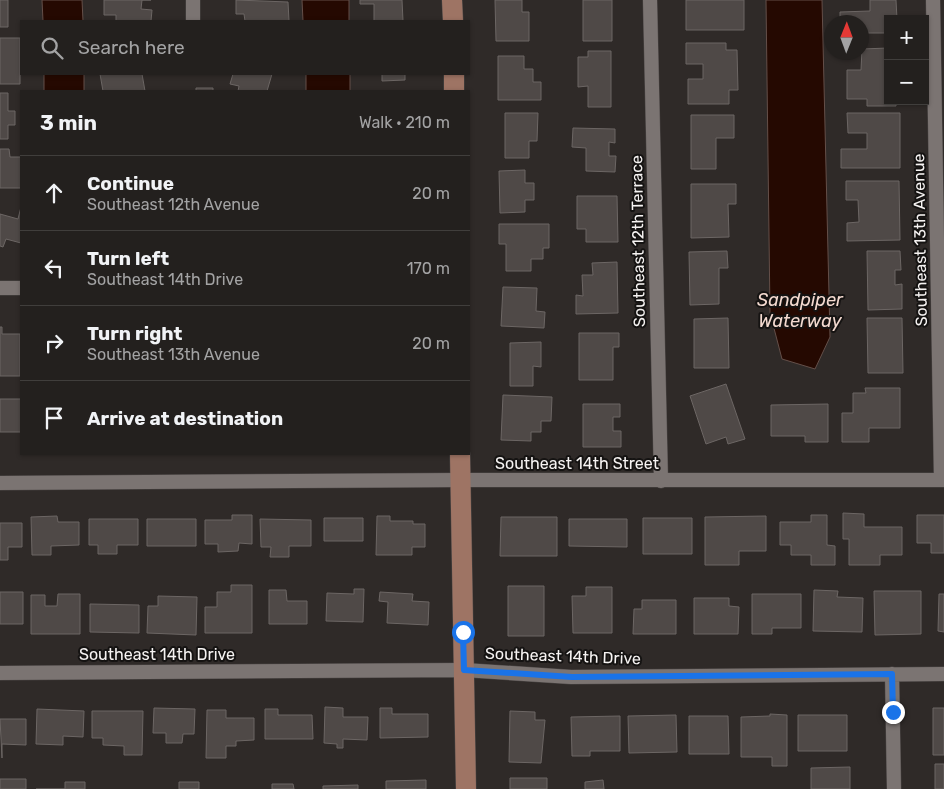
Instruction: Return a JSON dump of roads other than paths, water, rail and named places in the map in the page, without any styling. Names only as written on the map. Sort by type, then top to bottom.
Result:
[{"type":"street","points":[[193,0],[193,20]]},
{"type":"street","points":[[452,0],[452,20]]},
{"type":"street","name":"Southeast 12th Terrace","points":[[650,0],[661,481]]},
{"type":"street","name":"Southeast 13th Avenue","points":[[933,0],[943,480]]},
{"type":"street","points":[[454,75],[454,90]]},
{"type":"street","points":[[0,288],[20,288]]},
{"type":"street","points":[[460,455],[466,789]]},
{"type":"street","name":"Southeast 14th Street","points":[[0,483],[460,480],[943,480]]},
{"type":"street","name":"Southeast 14th Drive","points":[[0,673],[464,670],[572,677],[944,674]]},
{"type":"street","points":[[892,674],[894,789]]},
{"type":"water","points":[[42,0],[82,0],[83,20],[43,20]]},
{"type":"water","points":[[302,0],[349,0],[349,20],[303,20]]},
{"type":"water","name":"Sandpiper Waterway","points":[[766,0],[822,0],[830,337],[815,369],[782,359],[770,313]]},
{"type":"water","points":[[44,75],[84,75],[84,90],[44,90]]},
{"type":"water","points":[[306,75],[350,75],[350,90],[306,90]]}]
